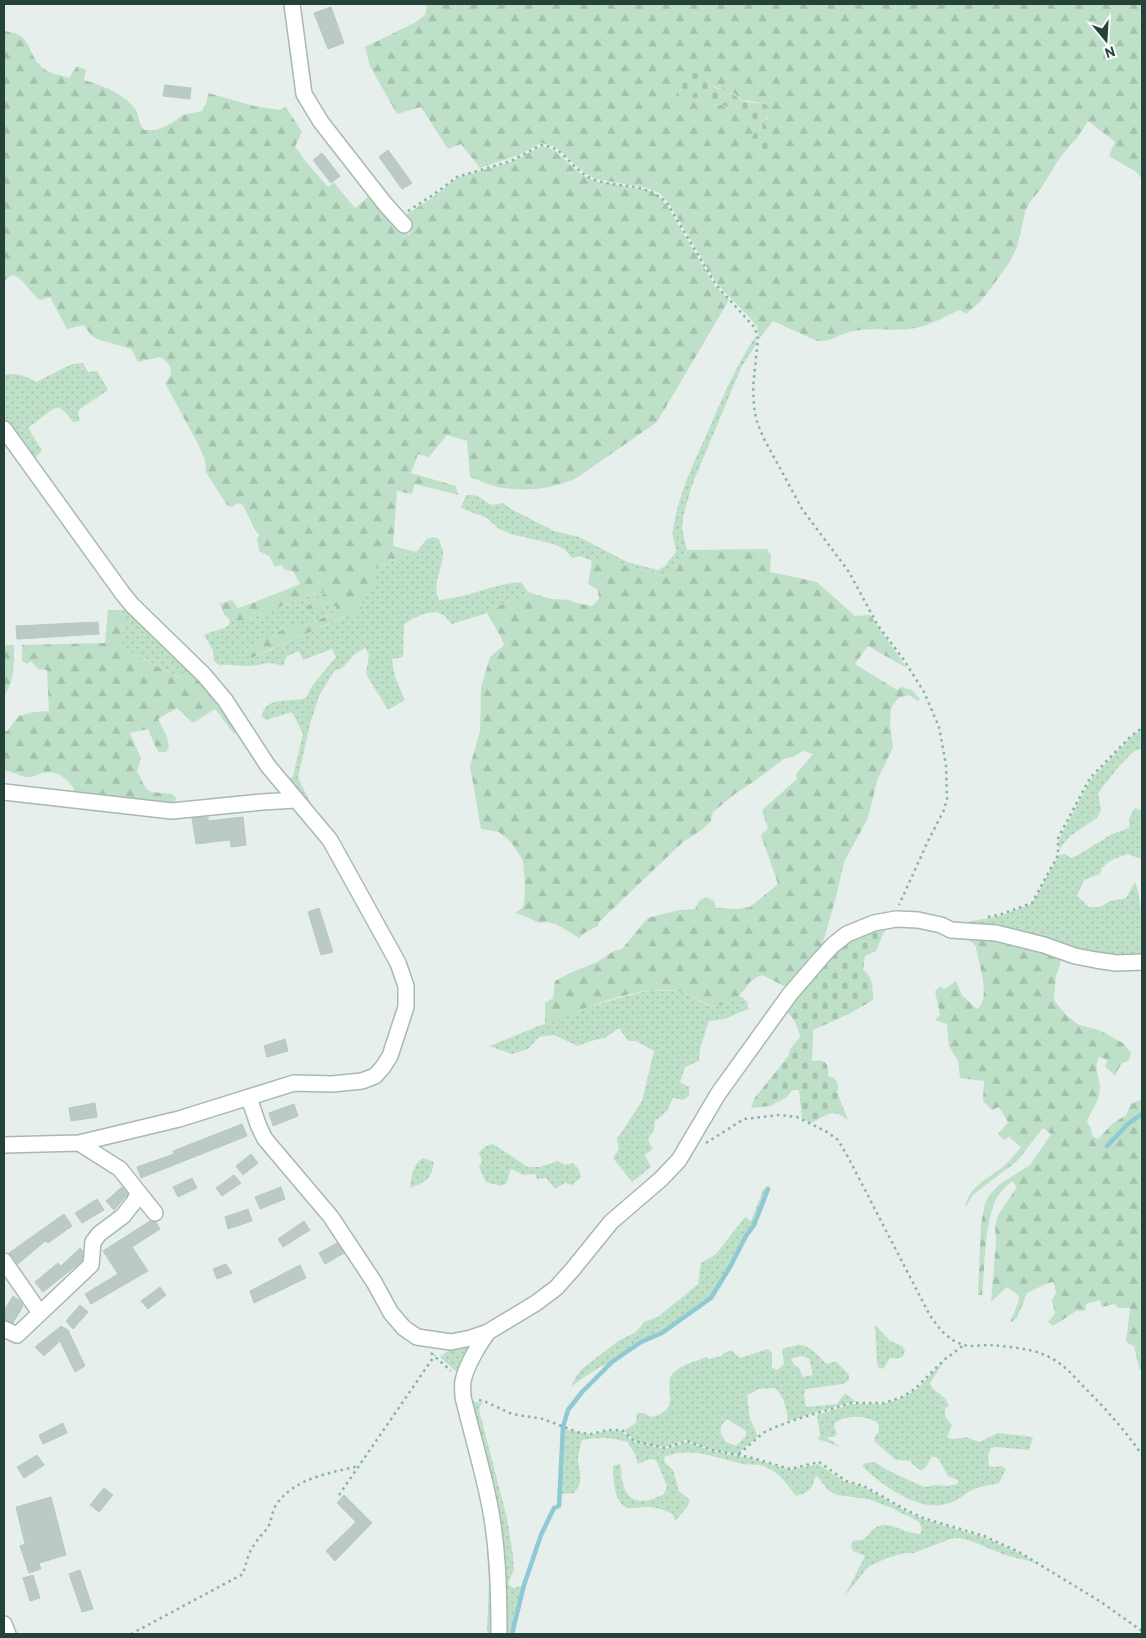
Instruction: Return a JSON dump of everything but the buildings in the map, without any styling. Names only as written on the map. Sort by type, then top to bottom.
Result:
[{"type":"street","points":[[292,4],[304,94],[321,122],[400,222]]},
{"type":"street","points":[[4,429],[123,594],[204,675],[226,700],[268,766],[330,840],[370,909],[398,963],[406,986],[406,1007],[390,1056],[375,1076],[362,1081],[332,1084],[294,1083],[178,1119],[78,1142],[4,1145]]},
{"type":"street","points":[[4,792],[172,810],[296,800]]},
{"type":"street","points":[[250,1098],[259,1127],[265,1139],[331,1218],[391,1312],[404,1328],[417,1337],[452,1342],[488,1332],[536,1303],[556,1288],[611,1222],[661,1179],[679,1160],[718,1094],[757,1038],[807,972],[833,945],[847,934],[860,928],[896,919],[918,920],[941,925],[951,930],[996,933],[1044,945],[1075,956],[1096,960],[1116,963],[1142,962]]},
{"type":"street","points":[[78,1142],[120,1169],[155,1213]]},
{"type":"street","points":[[4,1329],[12,1334],[17,1334],[91,1265],[93,1242],[99,1234],[123,1216],[134,1202],[138,1193]]},
{"type":"street","points":[[4,1262],[40,1312]]},
{"type":"street","points":[[488,1332],[480,1342],[463,1382],[463,1397],[488,1496],[494,1530],[499,1634]]},
{"type":"street","points":[[4,1624],[8,1634]]},
{"type":"path","points":[[400,222],[457,177],[511,160],[541,145],[555,148],[583,174],[595,180],[647,189],[658,194],[667,203],[716,285],[755,328],[758,339],[753,387],[754,406],[756,419],[763,437],[802,509],[849,572],[877,624],[904,660],[924,692],[939,727],[946,765],[946,805],[898,908],[896,919]]},
{"type":"path","points":[[984,918],[1000,915],[1032,903],[1058,855],[1058,838],[1090,778],[1131,736],[1142,728]]},
{"type":"path","points":[[702,1145],[744,1119],[779,1116],[797,1118],[827,1132],[838,1140],[932,1319],[946,1334],[964,1345],[992,1345],[1032,1350],[1048,1356],[1063,1365],[1122,1426],[1142,1455]]},
{"type":"path","points":[[417,1337],[434,1356],[463,1382]]},
{"type":"path","points":[[339,1495],[434,1356],[452,1342]]},
{"type":"path","points":[[739,1454],[763,1433],[794,1420],[851,1403],[884,1403],[902,1397],[915,1389],[944,1360],[964,1345]]},
{"type":"path","points":[[476,1399],[512,1414],[542,1419],[580,1433],[591,1434],[608,1430],[622,1430],[634,1441],[643,1444],[665,1448],[686,1441],[712,1450],[739,1454],[790,1469],[819,1462],[846,1481],[864,1486],[923,1518],[984,1536],[1019,1552],[1101,1602],[1142,1631]]},
{"type":"path","points":[[131,1634],[243,1574],[254,1544],[269,1526],[276,1505],[286,1495],[304,1482],[359,1466]]},
{"type":"green space","points":[[425,4],[1142,4],[1142,181],[1138,173],[1109,156],[1115,142],[1088,121],[1077,138],[1060,157],[1026,209],[1017,247],[1009,263],[979,303],[966,314],[960,310],[920,327],[911,329],[859,330],[822,341],[817,341],[773,321],[759,339],[757,327],[717,284],[668,202],[659,193],[647,188],[596,179],[584,173],[556,147],[541,143],[519,155],[480,168],[461,144],[448,149],[421,107],[397,114],[370,66],[365,47],[416,22],[425,15],[427,7]],"holes":[[[702,73],[710,85],[735,94],[742,100],[760,103],[768,117],[764,122],[765,127],[752,138],[755,131],[749,119],[724,105],[707,104],[699,98]]]},
{"type":"green space","points":[[4,31],[21,36],[38,63],[47,71],[69,78],[77,66],[86,70],[84,80],[112,91],[130,103],[137,111],[140,124],[144,130],[156,130],[170,124],[183,115],[202,111],[207,101],[208,93],[254,106],[279,110],[286,107],[302,132],[295,146],[328,187],[334,183],[355,208],[369,196],[403,233],[409,235],[412,228],[403,217],[457,178],[511,162],[542,146],[554,150],[582,175],[595,181],[647,190],[657,195],[666,204],[715,286],[729,300],[657,422],[570,481],[532,489],[513,489],[491,485],[470,477],[467,441],[447,435],[429,457],[418,454],[411,473],[456,486],[458,495],[415,484],[412,494],[397,491],[393,546],[416,552],[372,568],[378,586],[358,597],[362,609],[252,658],[245,649],[292,625],[307,625],[336,612],[336,606],[325,606],[305,613],[306,607],[325,593],[321,590],[248,620],[230,621],[224,614],[220,604],[232,600],[238,608],[300,584],[293,571],[285,570],[282,565],[275,567],[269,556],[259,551],[257,539],[259,535],[243,505],[238,503],[232,507],[227,505],[206,472],[205,460],[197,442],[165,383],[171,372],[167,362],[160,357],[138,362],[131,349],[97,339],[91,335],[84,325],[67,329],[50,297],[40,300],[21,280],[13,275],[7,278],[4,283]]},
{"type":"green space","points":[[691,73],[702,73],[710,85],[718,89],[724,88],[745,101],[767,105],[770,112],[764,122],[771,136],[771,146],[764,151],[753,148],[752,138],[755,131],[749,119],[724,105],[707,104],[699,98],[681,99],[678,93],[681,82]]},
{"type":"green space","points":[[756,336],[756,344],[741,368],[692,485],[683,517],[682,529],[687,550],[668,577],[608,561],[592,561],[580,556],[572,558],[564,549],[553,544],[511,534],[499,529],[487,518],[461,508],[466,495],[478,496],[491,505],[503,503],[554,531],[579,537],[627,562],[658,570],[665,566],[676,552],[673,536],[675,517],[688,478],[730,381]]},
{"type":"green space","points":[[83,363],[88,372],[97,371],[108,390],[80,409],[78,413],[80,421],[73,422],[58,407],[28,428],[42,450],[32,462],[4,422],[4,375],[20,375],[36,382],[72,364]]},
{"type":"green space","points":[[433,537],[439,539],[443,551],[436,588],[439,600],[460,597],[500,585],[521,582],[528,592],[520,600],[504,603],[487,613],[452,624],[443,615],[434,612],[423,614],[404,624],[403,657],[392,659],[395,675],[405,700],[388,710],[366,674],[369,654],[365,648],[355,654],[342,668],[334,671],[319,696],[310,724],[298,778],[318,817],[271,766],[289,779],[293,776],[303,734],[292,712],[266,720],[262,717],[267,705],[279,701],[306,698],[312,686],[336,657],[332,649],[303,660],[299,651],[287,656],[283,666],[268,663],[253,666],[219,665],[214,661],[213,650],[204,635],[226,627],[230,621],[248,620],[321,590],[325,593],[306,607],[337,605],[336,612],[307,625],[292,625],[245,650],[253,658],[362,609],[358,597],[372,568],[416,552],[427,539]]},
{"type":"green space","points":[[767,549],[771,555],[770,572],[817,582],[855,616],[870,615],[907,668],[868,646],[855,664],[897,690],[901,687],[912,690],[920,699],[918,701],[909,695],[898,698],[891,708],[890,724],[893,747],[877,781],[868,818],[844,862],[823,942],[825,948],[797,979],[784,986],[762,975],[751,982],[733,1001],[726,1004],[712,1006],[678,991],[645,991],[610,1000],[545,1024],[545,1003],[553,998],[555,981],[622,949],[648,918],[679,910],[695,909],[699,901],[706,897],[714,901],[716,908],[737,909],[750,907],[778,884],[761,835],[768,828],[762,810],[797,779],[796,774],[813,754],[803,751],[793,757],[784,759],[736,793],[713,812],[711,821],[703,829],[683,842],[599,922],[598,926],[579,938],[556,924],[539,923],[515,913],[524,904],[523,861],[511,842],[499,832],[481,829],[470,766],[480,731],[481,688],[490,657],[504,645],[487,613],[504,603],[520,600],[528,592],[551,599],[569,600],[592,606],[599,599],[598,590],[588,584],[592,561],[608,561],[668,577],[687,550]]},
{"type":"green space","points":[[108,610],[123,610],[122,648],[180,678],[189,663],[241,729],[234,734],[215,709],[193,723],[177,708],[158,719],[167,737],[169,748],[166,752],[159,752],[148,729],[130,733],[141,759],[137,771],[146,788],[152,792],[172,794],[176,798],[173,808],[79,796],[68,781],[55,773],[42,773],[33,777],[27,777],[4,771],[4,731],[7,731],[19,716],[33,712],[49,711],[47,670],[38,669],[31,661],[27,664],[22,661],[22,645],[105,643]]},
{"type":"green space","points":[[123,610],[128,610],[189,663],[181,678],[122,648]]},
{"type":"green space","points":[[4,645],[14,645],[14,665],[12,678],[4,696]]},
{"type":"green space","points":[[1142,729],[1142,749],[1134,751],[1120,765],[1098,793],[1101,810],[1097,818],[1070,836],[1059,849],[1059,839],[1091,779],[1131,737]]},
{"type":"green space","points":[[1135,808],[1142,810],[1142,859],[1127,854],[1110,861],[1104,866],[1100,874],[1084,880],[1077,896],[1089,907],[1100,907],[1110,901],[1126,898],[1135,882],[1141,911],[1142,960],[1130,961],[955,924],[1000,916],[1032,904],[1059,855],[1065,854],[1071,858],[1112,834],[1129,828],[1129,818]]},
{"type":"green space","points":[[891,922],[883,934],[876,951],[865,956],[863,970],[871,979],[873,1000],[851,1013],[813,1030],[812,1061],[823,1061],[827,1065],[828,1076],[838,1084],[837,1092],[848,1120],[834,1113],[812,1123],[802,1119],[799,1090],[792,1090],[787,1097],[770,1106],[751,1108],[754,1099],[789,1055],[790,1049],[800,1037],[794,1021],[782,1007],[837,945]]},
{"type":"green space","points":[[955,934],[1013,940],[1061,958],[1056,975],[1054,1000],[1066,1015],[1079,1025],[1099,1030],[1123,1043],[1131,1053],[1129,1060],[1121,1064],[1115,1076],[1105,1066],[1108,1060],[1099,1057],[1097,1069],[1100,1092],[1087,1122],[1091,1128],[1092,1136],[1098,1139],[1112,1124],[1126,1115],[1131,1104],[1142,1099],[1142,1113],[1104,1148],[1142,1116],[1142,1372],[1139,1368],[1134,1346],[1126,1342],[1130,1308],[1118,1308],[1115,1304],[1102,1307],[1100,1300],[1086,1304],[1085,1311],[1076,1311],[1053,1326],[1048,1322],[1055,1314],[1052,1300],[1056,1293],[1054,1282],[1027,1293],[1017,1318],[1010,1323],[1019,1296],[1007,1287],[991,1302],[996,1241],[995,1226],[998,1215],[1017,1187],[1012,1181],[998,1196],[992,1209],[987,1233],[982,1295],[978,1295],[981,1224],[985,1203],[990,1194],[1000,1184],[1030,1165],[1051,1134],[1043,1128],[1017,1161],[974,1194],[965,1207],[967,1199],[976,1187],[1005,1165],[1021,1147],[1009,1137],[1004,1140],[998,1134],[1008,1122],[999,1107],[992,1110],[983,1101],[984,1081],[960,1078],[958,1061],[949,1046],[947,1024],[935,1020],[940,1015],[935,991],[940,986],[944,989],[956,981],[962,995],[977,1009],[983,997],[983,980],[976,947],[972,942]]},
{"type":"green space","points":[[654,990],[682,992],[711,1006],[724,1004],[740,996],[747,1001],[748,1009],[724,1019],[709,1021],[700,1048],[699,1061],[685,1067],[680,1082],[689,1087],[689,1095],[684,1100],[673,1098],[667,1111],[655,1121],[654,1130],[648,1139],[653,1149],[645,1155],[651,1167],[632,1182],[613,1158],[619,1149],[617,1139],[642,1101],[654,1051],[636,1041],[628,1041],[619,1028],[605,1038],[578,1046],[554,1035],[539,1037],[528,1049],[512,1054],[489,1046],[591,1007],[633,994]]},
{"type":"green space","points":[[493,1144],[528,1167],[540,1167],[558,1161],[565,1165],[573,1163],[579,1170],[581,1177],[572,1185],[565,1183],[555,1189],[546,1178],[537,1179],[535,1174],[524,1175],[511,1169],[506,1184],[501,1186],[486,1182],[479,1167],[482,1161],[479,1153],[485,1146]]},
{"type":"green space","points":[[423,1158],[434,1162],[430,1176],[410,1188],[415,1167]]},
{"type":"green space","points":[[769,1185],[753,1225],[745,1235],[729,1267],[710,1297],[661,1333],[641,1341],[609,1364],[600,1367],[571,1387],[582,1369],[618,1341],[636,1332],[644,1322],[658,1317],[698,1284],[701,1263],[716,1254],[745,1217],[751,1221],[763,1190]]},
{"type":"green space","points":[[875,1325],[890,1341],[902,1346],[905,1351],[902,1357],[890,1358],[883,1369],[878,1367]]},
{"type":"green space","points":[[479,1339],[462,1377],[440,1357],[455,1345]]},
{"type":"green space","points":[[798,1345],[806,1346],[827,1364],[836,1361],[849,1375],[849,1380],[843,1384],[806,1389],[804,1394],[806,1407],[837,1404],[845,1393],[856,1402],[788,1421],[787,1411],[781,1395],[775,1388],[759,1389],[747,1395],[750,1419],[758,1436],[738,1454],[712,1450],[686,1440],[665,1447],[651,1445],[635,1441],[624,1431],[636,1423],[637,1413],[643,1413],[652,1417],[667,1410],[670,1399],[669,1381],[674,1372],[682,1367],[706,1357],[709,1359],[721,1356],[731,1350],[740,1358],[768,1349],[772,1353],[772,1368],[777,1370],[784,1364],[782,1349]],"holes":[[[800,1356],[809,1358],[813,1375],[803,1377],[799,1368],[794,1365],[791,1359]],[[727,1419],[746,1431],[746,1436],[736,1446],[726,1442],[720,1430]]]},
{"type":"green space","points":[[944,1361],[930,1383],[947,1401],[949,1406],[945,1408],[945,1413],[952,1425],[947,1438],[966,1437],[979,1442],[998,1433],[1033,1437],[1029,1450],[991,1448],[988,1456],[989,1466],[1001,1466],[1006,1469],[999,1483],[975,1489],[946,1504],[931,1505],[920,1503],[888,1487],[862,1466],[865,1463],[875,1462],[889,1471],[924,1487],[958,1484],[958,1480],[948,1476],[938,1458],[932,1456],[926,1467],[921,1471],[911,1461],[896,1460],[875,1442],[874,1437],[879,1430],[877,1422],[861,1417],[845,1418],[835,1423],[834,1427],[837,1433],[834,1437],[826,1437],[840,1447],[818,1439],[820,1435],[817,1415],[851,1404],[884,1404],[902,1398],[916,1390]]},
{"type":"green space","points":[[469,1396],[475,1402],[483,1403],[479,1410],[507,1518],[513,1556],[514,1569],[509,1585],[513,1588],[522,1586],[510,1634],[502,1634]]},
{"type":"green space","points":[[564,1429],[591,1435],[608,1431],[621,1431],[634,1442],[665,1449],[687,1442],[712,1451],[753,1459],[790,1470],[818,1464],[845,1482],[864,1487],[922,1519],[983,1537],[1036,1563],[1005,1555],[971,1541],[959,1538],[950,1539],[914,1553],[904,1553],[887,1558],[868,1567],[844,1597],[865,1556],[853,1551],[851,1546],[853,1541],[864,1539],[875,1528],[885,1525],[920,1534],[922,1529],[919,1522],[892,1508],[868,1499],[837,1495],[828,1490],[817,1476],[809,1490],[796,1496],[779,1476],[764,1466],[743,1464],[694,1453],[674,1454],[664,1457],[665,1463],[673,1470],[679,1491],[690,1500],[687,1507],[675,1521],[672,1513],[658,1508],[629,1508],[620,1502],[615,1491],[613,1466],[620,1464],[624,1488],[632,1498],[644,1501],[650,1500],[664,1494],[667,1486],[656,1460],[650,1459],[638,1464],[635,1454],[627,1442],[610,1438],[582,1440],[578,1458],[579,1485],[574,1493],[562,1494]]},
{"type":"green space","points":[[476,1456],[483,1482],[496,1634],[487,1634],[489,1582],[486,1530]]},
{"type":"waterway","points":[[1107,1146],[1128,1124],[1142,1114]]},
{"type":"waterway","points":[[512,1634],[524,1585],[541,1535],[554,1508],[559,1506],[563,1427],[568,1410],[582,1392],[612,1362],[641,1342],[662,1333],[711,1298],[754,1225],[768,1189]]}]
